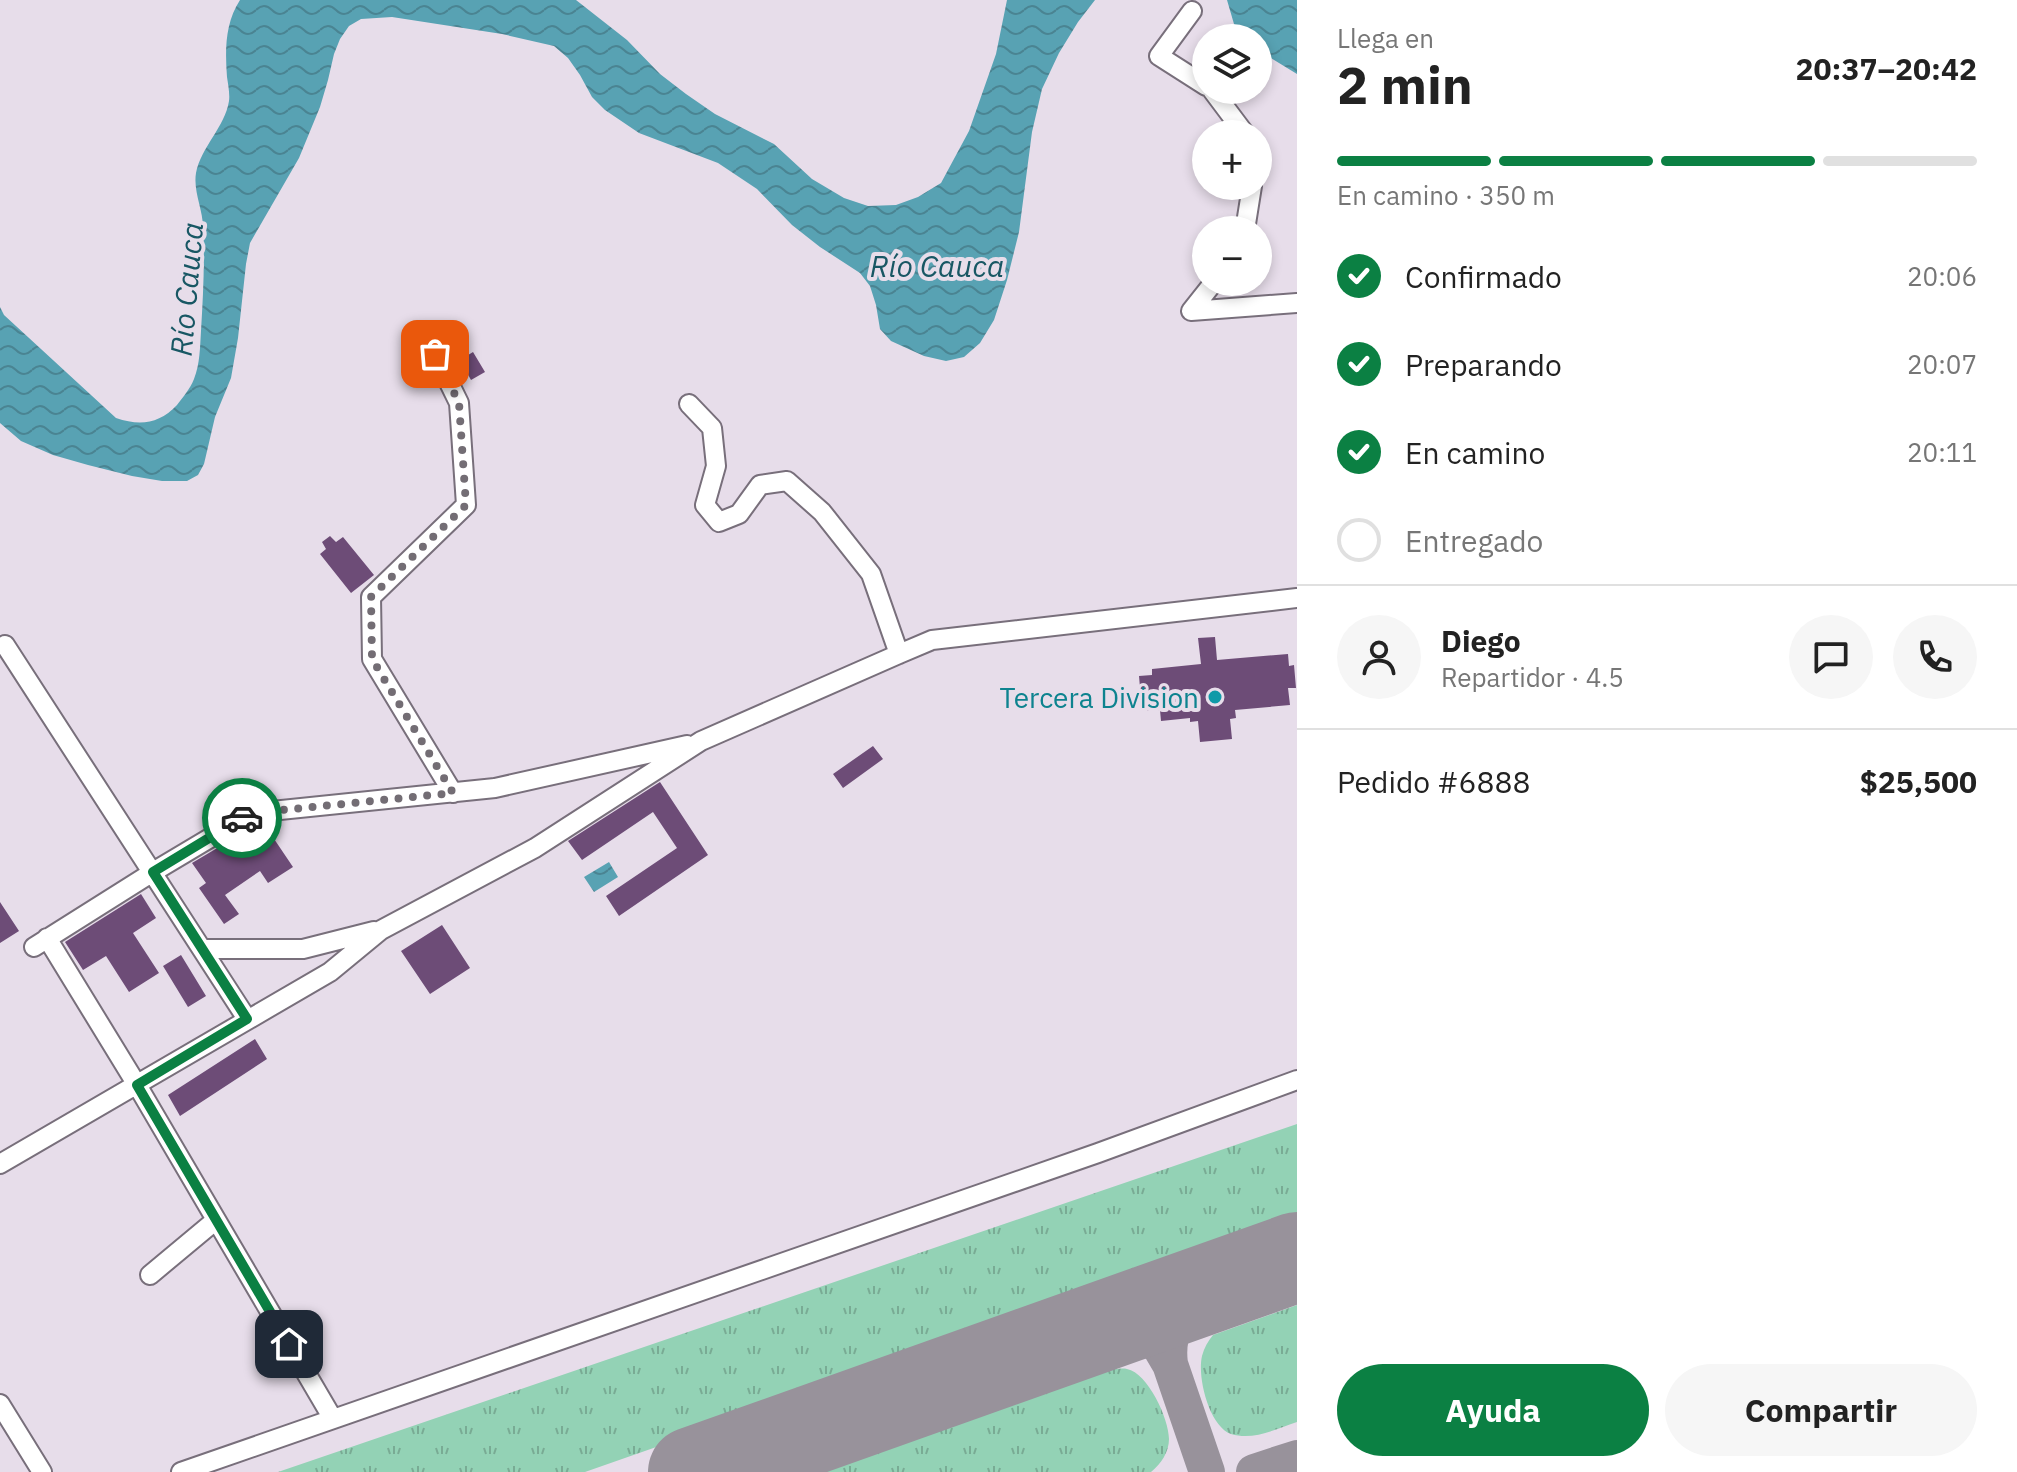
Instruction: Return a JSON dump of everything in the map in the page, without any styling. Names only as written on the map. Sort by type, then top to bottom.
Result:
[{"type":"street","points":[[1192,11],[1159,56],[1192,77]]},
{"type":"street","points":[[1203,296],[1191,311],[1297,303]]},
{"type":"street","points":[[435,354],[459,403],[466,505],[371,597],[372,659],[453,793]]},
{"type":"street","points":[[689,404],[712,428],[716,466],[705,505],[712,514],[719,522],[739,514],[760,485],[787,481],[822,512],[871,574],[899,654]]},
{"type":"street","points":[[0,1164],[330,972],[381,930],[535,848],[701,741],[899,654],[932,640],[1297,598]]},
{"type":"street","points":[[5,645],[247,1019]]},
{"type":"street","points":[[333,1419],[137,1085],[40,942],[252,813],[495,788],[701,741]]},
{"type":"street","points":[[203,949],[303,949],[381,930]]},
{"type":"street","points":[[181,1472],[1083,1159],[1297,1080]]},
{"type":"street","points":[[150,1275],[216,1220]]},
{"type":"street","points":[[0,1404],[42,1472]]},
{"type":"green space","points":[[1297,1124],[1297,1222],[585,1472],[278,1472]]},
{"type":"green space","points":[[1297,1305],[1297,1422],[1256,1435],[1231,1434],[1216,1421],[1206,1400],[1201,1365],[1206,1345],[1213,1335]]},
{"type":"green space","points":[[1114,1369],[1127,1369],[1142,1379],[1156,1398],[1165,1420],[1168,1449],[1151,1472],[821,1472]]},
{"type":"water","name":"Río Cauca","points":[[240,0],[576,0],[627,40],[660,74],[686,94],[715,114],[774,144],[812,179],[844,198],[868,206],[896,205],[918,197],[941,183],[969,131],[996,54],[1007,0],[1095,0],[1059,53],[1042,89],[1032,132],[1019,232],[1007,280],[994,320],[980,343],[964,357],[946,361],[924,356],[891,341],[880,329],[870,286],[860,273],[820,247],[792,225],[757,189],[718,163],[639,133],[605,110],[592,97],[568,58],[554,46],[502,34],[392,17],[361,19],[349,26],[340,39],[320,107],[299,158],[250,243],[231,378],[215,417],[204,464],[198,475],[187,481],[132,476],[53,455],[21,441],[0,423],[0,307],[4,315],[116,418],[133,422],[156,420],[177,405],[192,383],[199,355],[204,266],[203,221],[196,173],[227,110],[227,37],[231,18]]},
{"type":"water","points":[[1227,0],[1297,0],[1297,74],[1272,59],[1272,24],[1234,24]]},
{"type":"water","points":[[609,862],[618,877],[594,892],[584,877]]},
{"type":"building","points":[[473,352],[485,372],[471,380],[460,360]]},
{"type":"building","points":[[330,536],[336,542],[343,537],[374,575],[351,593],[320,554],[326,549],[322,542]]},
{"type":"building","name":"Tercera Division","points":[[1215,637],[1217,660],[1288,654],[1289,666],[1294,665],[1296,688],[1288,688],[1290,705],[1235,710],[1236,718],[1230,719],[1232,739],[1200,742],[1198,721],[1190,722],[1190,718],[1161,721],[1160,710],[1142,711],[1139,676],[1152,675],[1152,669],[1201,664],[1198,638]]},
{"type":"building","points":[[873,746],[883,759],[843,788],[833,774]]},
{"type":"building","points":[[660,782],[708,855],[619,916],[606,896],[677,848],[653,812],[582,860],[568,841]]},
{"type":"building","points":[[264,824],[293,867],[268,883],[260,871],[225,895],[239,914],[224,924],[199,888],[206,883],[192,863],[256,825]]},
{"type":"building","points":[[141,894],[156,918],[133,933],[159,973],[129,992],[106,956],[83,970],[65,942]]},
{"type":"building","points":[[0,902],[19,931],[0,943]]},
{"type":"building","points":[[442,925],[470,968],[430,994],[401,951]]},
{"type":"building","points":[[181,955],[206,996],[188,1007],[163,966]]},
{"type":"building","points":[[255,1039],[267,1059],[180,1116],[168,1095]]},
{"type":"taxiway","points":[[1170,1364],[1170,1342],[1176,1323],[1187,1306],[1203,1291]]},
{"type":"taxiway","points":[[1079,1335],[1131,1331],[1147,1337],[1160,1347],[1170,1364],[1207,1472]]},
{"type":"taxiway","points":[[1254,1472],[1297,1458]]},
{"type":"runway","points":[[693,1472],[1297,1257]]},
{"type":"way so far","points":[[242,818],[252,813],[453,793],[372,659],[371,597],[466,505],[459,403],[435,354]]},
{"type":"place","name":"Tercera Division","points":[[1215,697]]},
{"type":"route","points":[[242,818],[153,872],[247,1019],[137,1085],[289,1344]]}]
